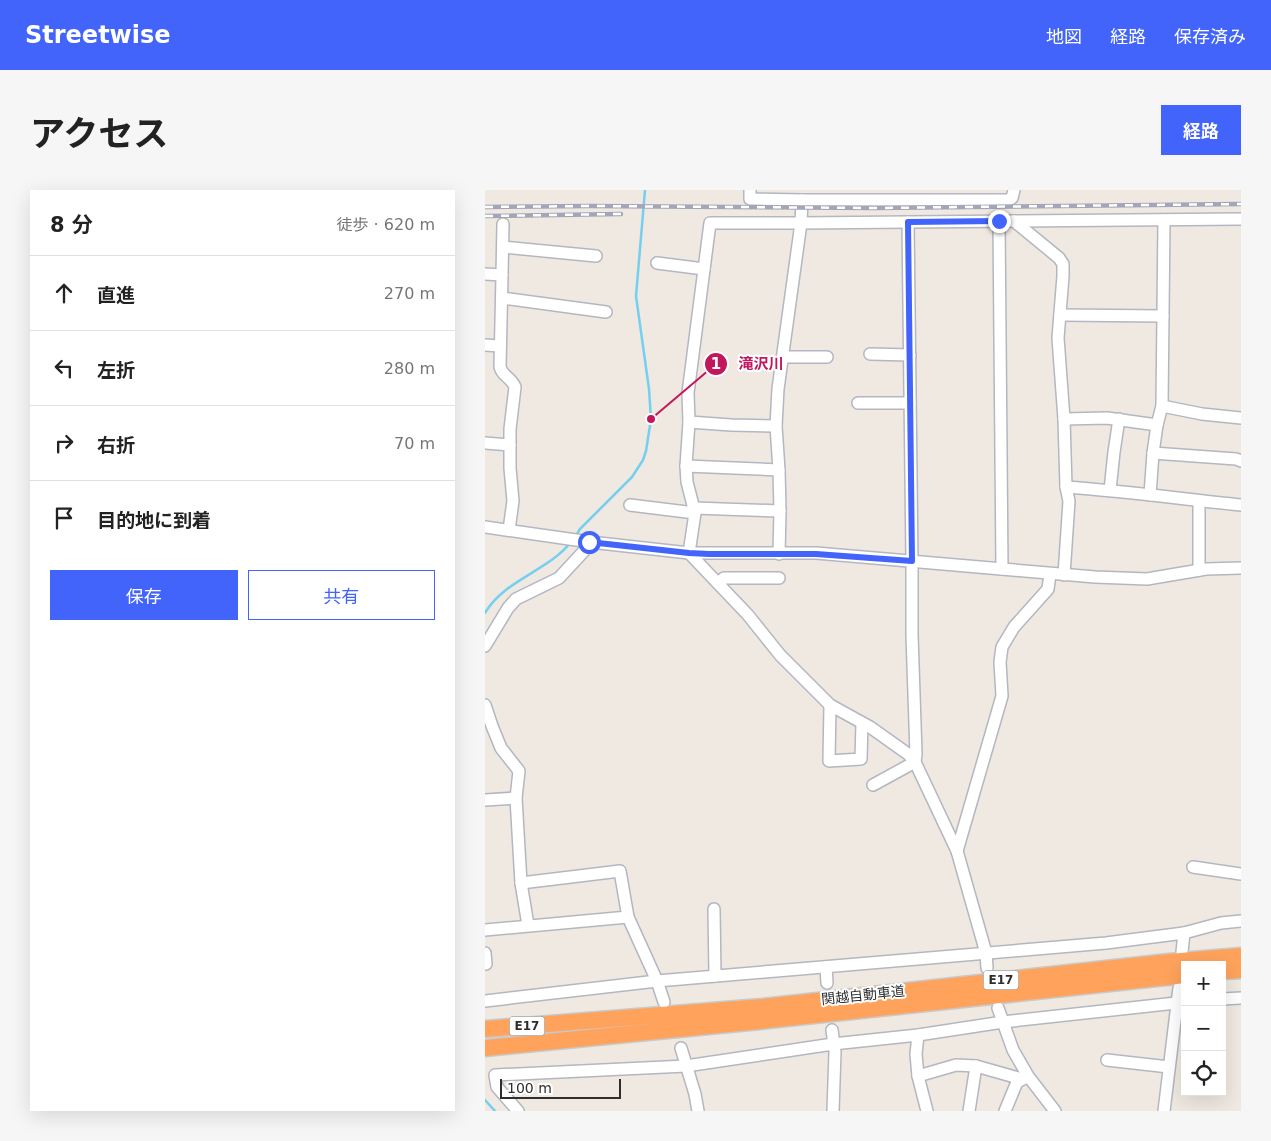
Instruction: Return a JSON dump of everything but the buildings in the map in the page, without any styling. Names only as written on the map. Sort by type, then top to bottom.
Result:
[{"type":"highway","name":"関越自動車道","points":[[485,1029],[762,1007],[1159,963],[1241,956]]},
{"type":"highway","points":[[1226,971],[1241,970]]},
{"type":"highway","name":"関越自動車道","points":[[488,1048],[1181,982]]},
{"type":"street","points":[[750,190],[750,199],[802,200],[924,195],[1008,200],[1012,198],[1014,190]]},
{"type":"street","points":[[779,554],[780,512],[776,426],[778,389],[801,223],[802,200]]},
{"type":"street","points":[[689,553],[694,510],[687,482],[686,466],[689,422],[688,393],[710,223],[1241,219]]},
{"type":"street","points":[[1150,495],[1153,453],[1162,406],[1164,220]]},
{"type":"street","points":[[999,221],[1002,569]]},
{"type":"street","points":[[1014,221],[1059,258],[1063,264],[1058,338],[1064,420],[1066,487],[1069,501],[1064,575]]},
{"type":"street","points":[[908,222],[915,762]]},
{"type":"street","points":[[503,224],[500,367],[501,371],[514,383],[515,387],[510,429],[510,468],[513,501],[509,530]]},
{"type":"street","points":[[503,247],[596,256]]},
{"type":"street","points":[[657,263],[704,269]]},
{"type":"street","points":[[485,274],[503,274]]},
{"type":"street","points":[[501,298],[606,312]]},
{"type":"street","points":[[1060,315],[1163,316]]},
{"type":"street","points":[[485,345],[500,346]]},
{"type":"street","points":[[870,354],[909,356]]},
{"type":"street","points":[[783,357],[827,357]]},
{"type":"street","points":[[857,403],[910,403]]},
{"type":"street","points":[[1162,406],[1202,414],[1241,418]]},
{"type":"street","points":[[1064,420],[1107,418],[1157,425]]},
{"type":"street","points":[[1111,490],[1119,420]]},
{"type":"street","points":[[689,422],[776,426]]},
{"type":"street","points":[[485,443],[510,445]]},
{"type":"street","points":[[1153,453],[1241,461]]},
{"type":"street","points":[[686,466],[779,470]]},
{"type":"street","points":[[1066,487],[1111,490],[1241,505]]},
{"type":"street","points":[[1199,501],[1199,570]]},
{"type":"street","points":[[630,505],[694,510],[780,512]]},
{"type":"street","points":[[485,527],[589,542],[689,553],[816,554],[1095,578],[1147,579],[1199,570],[1241,568]]},
{"type":"street","points":[[485,646],[508,608],[516,599],[559,578],[584,551],[589,542]]},
{"type":"street","points":[[689,553],[748,615],[780,655],[830,706],[862,723],[908,754],[915,762],[957,851],[986,953],[987,968]]},
{"type":"street","points":[[957,851],[1002,696],[1000,662],[1002,647],[1014,627],[1048,589],[1050,574]]},
{"type":"street","points":[[717,582],[724,578],[779,578]]},
{"type":"street","points":[[485,705],[491,726],[501,748],[519,772],[516,798],[521,883],[528,925]]},
{"type":"street","points":[[830,706],[829,761],[861,759],[862,723]]},
{"type":"street","points":[[873,786],[915,762]]},
{"type":"street","points":[[485,800],[516,798]]},
{"type":"street","points":[[1193,867],[1241,874]]},
{"type":"street","points":[[521,883],[620,872],[628,917],[657,981],[664,1002]]},
{"type":"street","points":[[715,909],[715,976]]},
{"type":"street","points":[[485,930],[628,917]]},
{"type":"street","points":[[485,1001],[657,981],[1105,942],[1185,933],[1221,923],[1241,921]]},
{"type":"street","points":[[1182,952],[1185,933]]},
{"type":"street","points":[[826,967],[827,983]]},
{"type":"street","points":[[1226,999],[1241,998]]},
{"type":"street","points":[[518,1111],[497,1087],[490,1075],[686,1066],[833,1044],[918,1035],[1003,1022],[1181,1002],[1169,1067],[1164,1111]]},
{"type":"street","points":[[998,1008],[1025,1078],[1055,1111]]},
{"type":"street","points":[[832,1030],[835,1052],[833,1111]]},
{"type":"street","points":[[918,1035],[916,1054],[918,1076],[927,1111]]},
{"type":"street","points":[[681,1048],[695,1094],[698,1111]]},
{"type":"street","points":[[1107,1060],[1169,1067]]},
{"type":"street","points":[[918,1076],[956,1065],[976,1066],[1025,1078]]},
{"type":"street","points":[[969,1111],[976,1066]]},
{"type":"street","points":[[1005,1111],[1017,1082],[1025,1078]]},
{"type":"waterway","points":[[575,537],[580,529],[632,477],[643,460],[646,451],[651,419],[649,389],[636,296],[645,190]]},
{"type":"waterway","points":[[485,613],[503,592],[561,553],[570,543]]},
{"type":"waterway","points":[[485,1100],[495,1111]]},
{"type":"railway","points":[[485,207],[875,208],[1241,204]]},
{"type":"railway","points":[[485,216],[621,214]]},
{"type":"place","name":"滝沢川","points":[[651,419]]},
{"type":"route","points":[[589,542],[689,553],[816,554],[912,561],[908,222],[999,221]]}]
